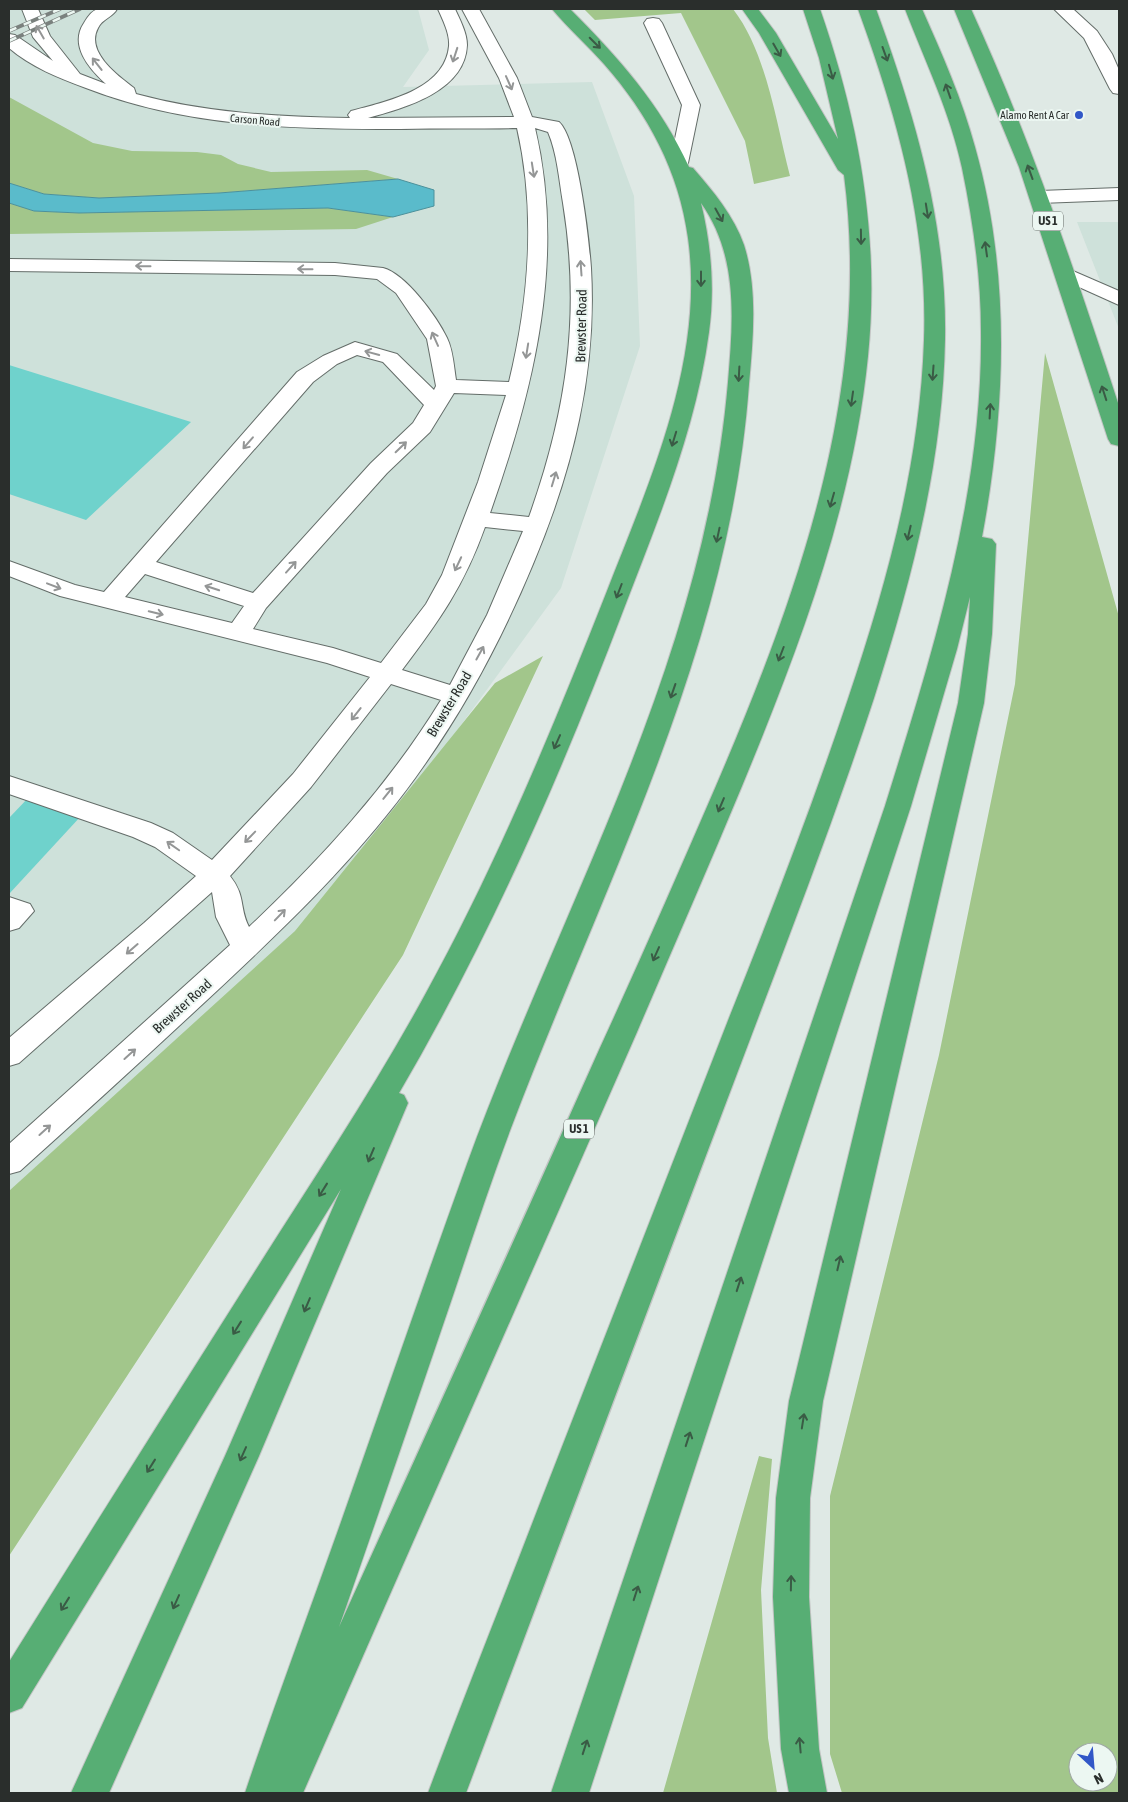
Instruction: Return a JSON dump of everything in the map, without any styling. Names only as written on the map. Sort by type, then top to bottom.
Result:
[{"type":"highway","points":[[9,1694],[356,1138],[438,998],[475,926],[574,704],[649,513],[676,431],[694,356],[701,290],[699,239],[688,190],[679,163],[658,122],[636,90],[614,63],[560,9]]},
{"type":"highway","points":[[750,9],[767,33],[858,188]]},
{"type":"highway","name":"US 1","points":[[284,1793],[678,905],[772,678],[797,612],[835,490],[851,406],[862,292],[861,222],[858,188],[846,126],[812,9]]},
{"type":"highway","points":[[447,1793],[803,864],[862,695],[905,550],[916,504],[929,419],[935,341],[933,268],[925,202],[912,139],[894,82],[867,9]]},
{"type":"highway","points":[[570,1793],[913,757],[960,596],[980,502],[990,409],[992,338],[990,283],[984,231],[971,167],[955,114],[943,78],[913,9]]},
{"type":"highway","name":"US 1","points":[[962,9],[990,69],[1040,197],[1119,439]]},
{"type":"highway","points":[[264,1793],[483,1162],[509,1092],[653,746],[686,654],[713,557],[730,468],[735,430],[740,356],[737,256],[726,227],[711,201],[679,163]]},
{"type":"highway","points":[[808,1793],[800,1749],[791,1597],[792,1498],[798,1448],[806,1401],[970,703],[977,666],[983,600],[985,460]]},
{"type":"highway","points":[[90,1793],[242,1456],[438,998]]},
{"type":"street","points":[[30,9],[42,37],[78,80]]},
{"type":"street","points":[[109,9],[96,18],[86,34],[89,52],[95,63],[111,80],[149,104]]},
{"type":"street","points":[[316,124],[393,104],[435,84],[450,68],[457,53],[458,45],[447,9]]},
{"type":"street","points":[[9,1055],[168,918],[290,795],[356,714],[448,586],[477,519],[502,452],[527,349],[538,253],[538,209],[525,122],[500,63],[471,9]]},
{"type":"street","points":[[1062,9],[1078,19],[1093,35],[1119,89]]},
{"type":"street","points":[[652,23],[691,105],[679,163]]},
{"type":"street","name":"Carson Road","points":[[9,39],[39,63],[78,80],[149,104],[225,118],[316,124],[525,122]]},
{"type":"street","name":"Brewster Road","points":[[9,1162],[246,949],[334,858],[413,761],[456,696],[503,609],[555,476],[576,396],[582,344],[583,315],[576,223],[559,134],[549,124],[525,122]]},
{"type":"street","points":[[1040,197],[1119,194]]},
{"type":"street","points":[[9,265],[335,269],[383,274],[403,289],[437,339],[441,395],[422,427],[379,468],[258,603],[238,633]]},
{"type":"street","points":[[1066,274],[1119,300]]},
{"type":"street","points":[[109,601],[305,377],[330,360],[355,348],[390,358],[441,395],[518,389]]},
{"type":"street","points":[[477,519],[537,525]]},
{"type":"street","points":[[140,565],[258,603]]},
{"type":"street","points":[[9,568],[68,591],[333,656],[384,675],[456,696]]},
{"type":"street","points":[[9,785],[142,830],[164,840],[213,874],[228,892],[230,917],[246,949]]},
{"type":"street","points":[[9,907],[20,911],[9,921]]},
{"type":"shaded area","points":[[9,9],[418,9],[429,50],[403,87],[592,82],[634,196],[640,346],[561,588],[302,943],[9,1212]]},
{"type":"shaded area","points":[[1077,222],[1119,222],[1119,329]]},
{"type":"green space","points":[[584,9],[733,9],[745,27],[762,67],[775,111],[790,176],[754,184],[745,141],[681,13],[595,20]]},
{"type":"green space","points":[[9,97],[93,143],[132,151],[197,152],[221,155],[238,164],[271,172],[367,170],[398,179],[219,193],[99,198],[44,194],[9,183]]},
{"type":"green space","points":[[9,203],[34,211],[79,213],[328,208],[393,217],[356,229],[9,234]]},
{"type":"green space","points":[[1045,353],[1119,617],[1119,1793],[842,1793],[830,1754],[830,1496],[939,1055],[1015,684]]},
{"type":"green space","points":[[543,656],[403,955],[9,1556],[9,1191],[295,931],[495,683]]},
{"type":"green space","points":[[759,1456],[772,1459],[761,1590],[768,1738],[777,1793],[663,1793]]},
{"type":"water","points":[[398,179],[434,190],[434,206],[393,217],[328,208],[79,213],[34,211],[9,203],[9,183],[44,194],[99,198],[219,193]]},
{"type":"building","points":[[9,365],[191,422],[86,520],[9,494]]},
{"type":"building","points":[[30,796],[81,816],[9,894],[9,818]]},
{"type":"railway","points":[[9,31],[60,9]]},
{"type":"railway","points":[[9,41],[80,9]]},
{"type":"place","name":"Alamo Rent A Car","points":[[1079,115]]}]
